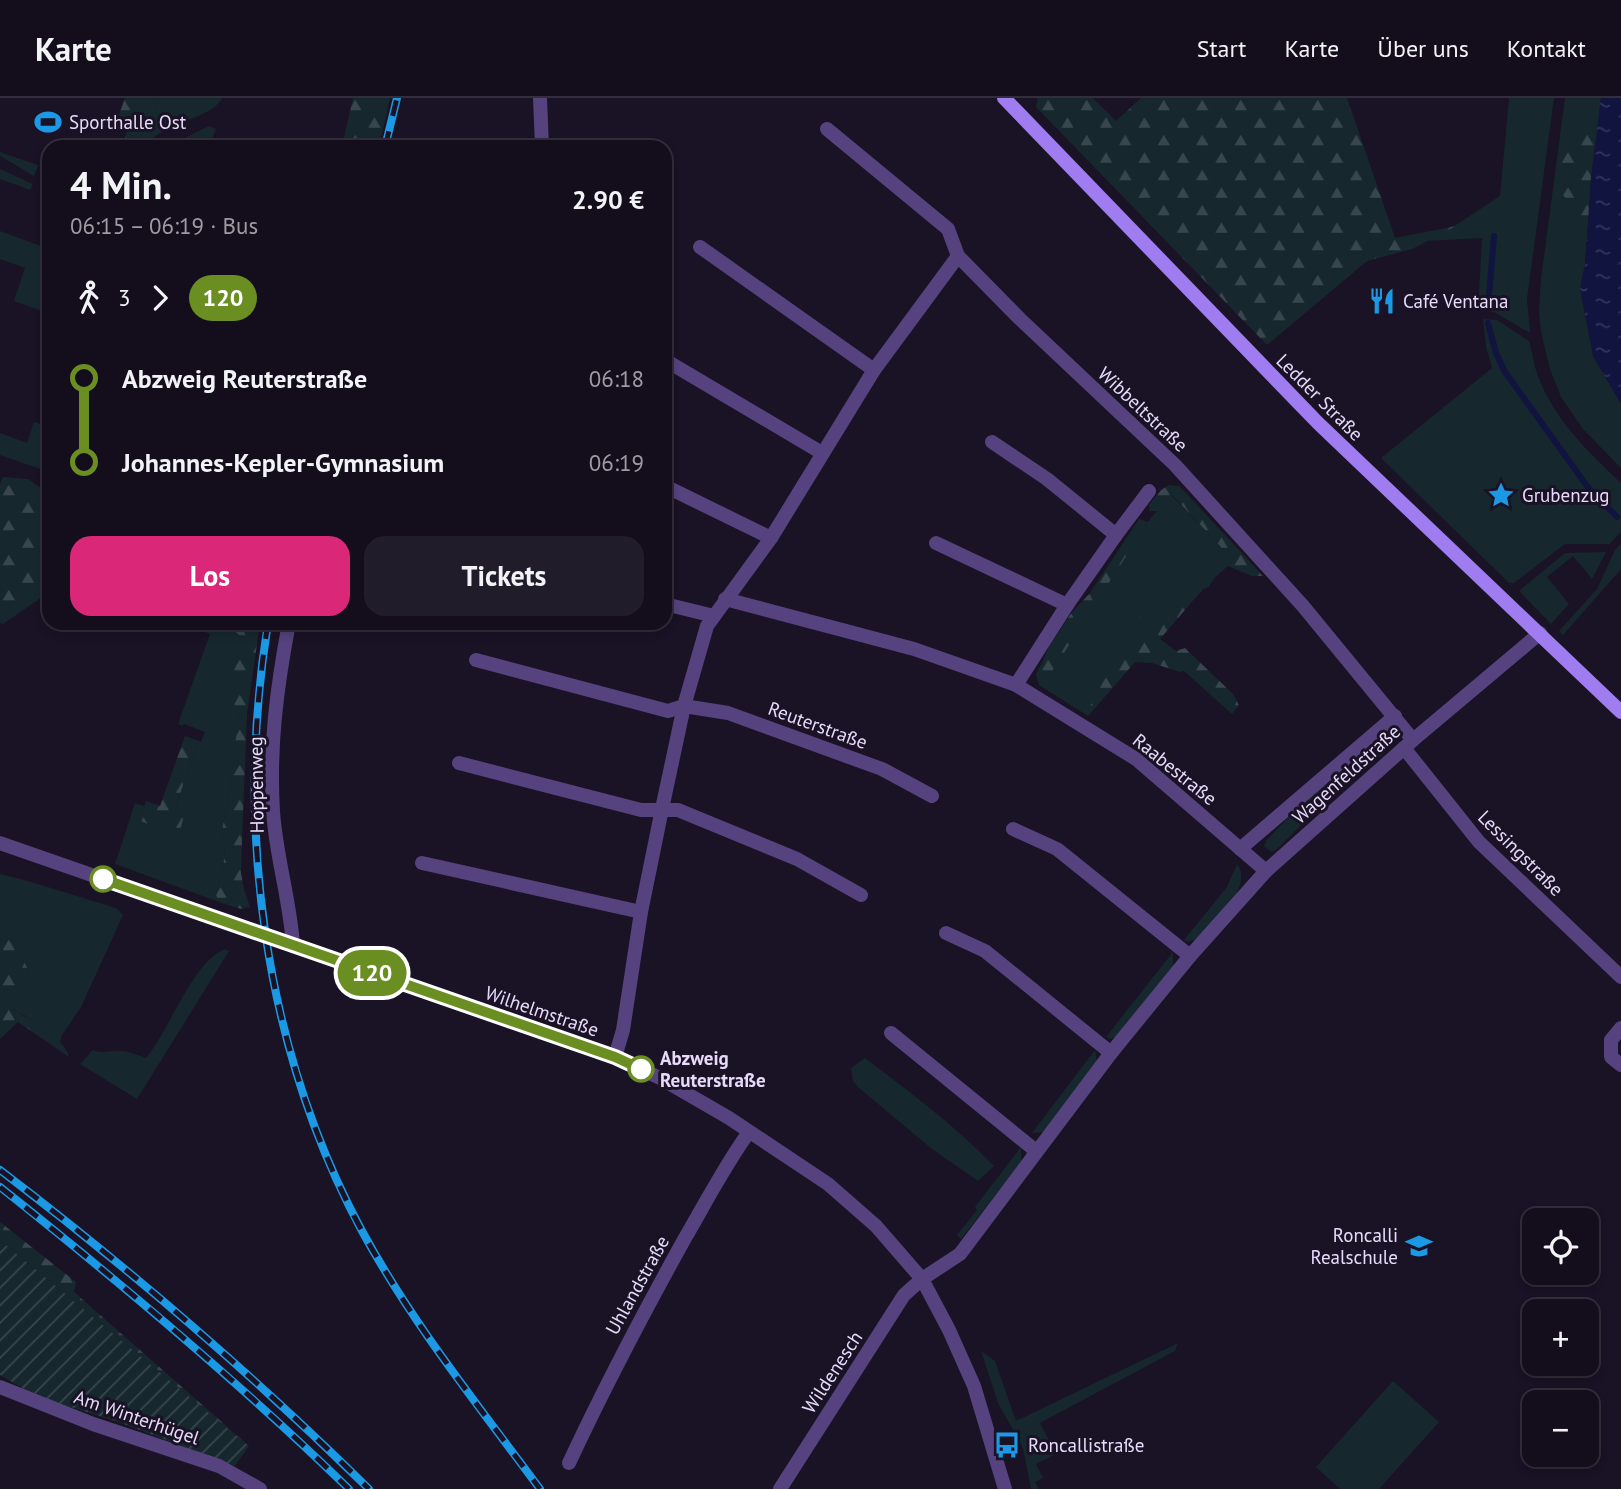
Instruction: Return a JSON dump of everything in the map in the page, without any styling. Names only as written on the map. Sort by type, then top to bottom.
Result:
[{"type":"main road","name":"Ledder Straße","points":[[1004,98],[1318,424],[1621,712]]},
{"type":"street","points":[[540,98],[542,140]]},
{"type":"street","name":"Wibbeltstraße","points":[[827,129],[948,229],[958,256],[1020,319],[1175,465],[1303,606],[1395,716],[1408,744]]},
{"type":"street","points":[[700,247],[874,370]]},
{"type":"street","points":[[615,1057],[623,1030],[641,912],[662,809],[684,706],[707,626],[771,538],[874,370],[958,256]]},
{"type":"street","points":[[672,364],[822,453]]},
{"type":"street","points":[[992,442],[1047,479],[1116,535]]},
{"type":"street","points":[[672,489],[771,538]]},
{"type":"street","points":[[1017,685],[1067,605],[1149,491]]},
{"type":"street","points":[[936,542],[1067,605]]},
{"type":"street","name":"Raabestraße","points":[[725,599],[914,649],[1017,685],[1136,759],[1266,871]]},
{"type":"street","points":[[672,606],[713,616]]},
{"type":"street","name":"Hoppenweg","points":[[288,630],[276,690],[272,760],[275,830],[292,925],[293,946]]},
{"type":"street","name":"Wagenfeldstraße","points":[[922,1279],[960,1254],[1111,1053],[1190,956],[1266,871],[1408,744],[1540,633]]},
{"type":"street","name":"Reuterstraße","points":[[476,660],[668,711],[684,706],[728,713],[882,769],[932,796]]},
{"type":"street","points":[[1240,849],[1395,716]]},
{"type":"street","name":"Lessingstraße","points":[[1408,744],[1479,842],[1621,977]]},
{"type":"street","points":[[460,763],[641,810],[678,810],[797,859],[861,895]]},
{"type":"street","points":[[1013,829],[1056,849],[1190,956]]},
{"type":"street","name":"Wilhelmstraße","points":[[0,843],[615,1057],[660,1078],[749,1132],[828,1184],[876,1226],[922,1279],[974,1386],[1004,1489]]},
{"type":"street","points":[[422,863],[641,912]]},
{"type":"street","points":[[946,933],[985,951],[1111,1053]]},
{"type":"street","points":[[1621,1028],[1611,1040],[1611,1056],[1621,1065]]},
{"type":"street","points":[[891,1033],[1036,1151]]},
{"type":"street","name":"Uhlandstraße","points":[[569,1463],[603,1389],[648,1304],[749,1132]]},
{"type":"street","name":"Wildenesch","points":[[780,1489],[904,1295],[922,1279]]},
{"type":"street","name":"Am Winterhügel","points":[[0,1387],[93,1424],[219,1466],[260,1489]]},
{"type":"green space","points":[[125,98],[159,98],[151,121],[150,140],[124,140],[129,125],[117,120]]},
{"type":"green space","points":[[159,98],[222,98],[209,111],[167,129],[150,140],[151,121]]},
{"type":"green space","points":[[353,98],[390,98],[381,140],[344,140]]},
{"type":"green space","points":[[1038,98],[1093,98],[1116,121],[1141,98],[1347,98],[1395,238],[1456,226],[1412,249],[1367,261],[1267,345],[1036,107]]},
{"type":"green space","points":[[1509,98],[1554,98],[1527,299],[1530,333],[1494,312],[1478,310],[1482,238],[1426,241],[1500,196]]},
{"type":"green space","points":[[1565,98],[1601,98],[1591,177],[1585,265],[1580,288],[1593,356],[1621,404],[1621,468],[1583,429],[1561,397],[1550,369],[1541,332],[1541,279]]},
{"type":"green space","points":[[1601,112],[1591,177],[1588,229],[1575,205],[1561,194],[1556,184],[1569,134]]},
{"type":"green space","points":[[209,126],[216,129],[212,140],[181,140]]},
{"type":"green space","points":[[0,152],[38,165],[34,176],[0,156]]},
{"type":"green space","points":[[0,169],[33,184],[30,190],[0,179]]},
{"type":"green space","points":[[0,231],[42,246],[42,311],[14,301],[25,268],[0,259]]},
{"type":"green space","points":[[1483,319],[1497,320],[1529,341],[1539,379],[1554,409],[1585,448],[1621,483],[1621,532],[1609,544],[1565,544],[1514,583],[1509,583],[1381,458],[1492,368],[1486,347]]},
{"type":"green space","points":[[34,422],[42,425],[42,470],[0,455],[0,433],[27,443]]},
{"type":"green space","points":[[3,477],[28,479],[42,489],[42,597],[3,624],[0,623],[0,484]]},
{"type":"green space","points":[[1169,485],[1179,486],[1263,576],[1252,576],[1228,566],[1214,578],[1209,587],[1203,589],[1160,639],[1176,651],[1185,648],[1233,694],[1239,705],[1232,714],[1184,671],[1135,662],[1088,716],[1084,713],[1103,681],[1143,633],[1126,619],[1128,610],[1149,624],[1168,612],[1198,582],[1221,547],[1172,495],[1157,511],[1150,511],[1149,505],[1161,490]]},
{"type":"green space","points":[[1171,495],[1228,554],[1088,716],[1039,685],[1150,519]]},
{"type":"green space","points":[[1139,519],[1148,522],[1051,673],[1062,688],[1080,690],[1069,703],[1039,685],[1036,675],[1050,645],[1072,612],[1090,593]]},
{"type":"green space","points":[[1621,544],[1621,569],[1563,635],[1559,631],[1597,589],[1615,550]]},
{"type":"green space","points":[[1606,552],[1592,579],[1573,556],[1547,577],[1569,604],[1551,624],[1519,591],[1565,553]]},
{"type":"green space","points":[[233,630],[242,638],[242,649],[235,665],[239,712],[229,797],[221,834],[225,848],[216,895],[219,902],[115,864],[135,803],[144,806],[139,820],[156,828],[180,830],[176,806],[198,741],[201,742],[205,732],[178,724],[210,634],[203,631]]},
{"type":"green space","points":[[233,630],[259,630],[247,714],[242,839],[241,873],[250,907],[241,909],[219,902],[216,895],[223,868],[225,848],[221,834],[229,797],[239,712],[230,697],[235,665],[242,649],[242,638]]},
{"type":"green space","points":[[185,736],[198,741],[176,806],[184,816],[180,831],[156,828],[139,820],[146,801],[160,806]]},
{"type":"green space","points":[[1376,742],[1385,752],[1320,806],[1277,849],[1272,852],[1264,846],[1292,813]]},
{"type":"green space","points":[[1237,864],[1241,873],[1236,894],[1196,939],[1187,942],[1184,940],[1227,887]]},
{"type":"green space","points":[[0,874],[116,908],[123,915],[81,1007],[60,1042],[26,1016],[13,1010],[22,996],[29,971],[13,941],[0,935]]},
{"type":"green space","points":[[0,935],[13,941],[29,971],[22,996],[13,1010],[54,1036],[69,1057],[18,1022],[0,1039]]},
{"type":"green space","points":[[225,949],[229,951],[137,1099],[80,1064],[93,1050],[124,1051],[146,1058],[202,967]]},
{"type":"green space","points":[[1173,952],[1173,966],[1119,1035],[1111,1039],[1106,1037]]},
{"type":"green space","points":[[1095,1050],[1097,1061],[1044,1132],[1032,1133]]},
{"type":"green space","points":[[865,1058],[915,1096],[994,1166],[978,1181],[932,1149],[853,1081],[851,1068]]},
{"type":"green space","points":[[1021,1147],[1021,1162],[961,1239],[957,1235],[977,1210],[975,1207]]},
{"type":"green space","points":[[0,1222],[76,1282],[74,1292],[249,1446],[0,1240]]},
{"type":"green space","points":[[0,1240],[249,1446],[235,1466],[118,1422],[36,1396],[0,1375]]},
{"type":"green space","points":[[1178,1343],[1175,1351],[1040,1423],[1056,1454],[1036,1464],[1043,1478],[1035,1482],[1039,1489],[1031,1489],[1023,1448],[998,1403],[981,1351],[995,1361],[1016,1421]]},
{"type":"green space","points":[[1393,1381],[1439,1422],[1379,1489],[1340,1489],[1316,1467]]},
{"type":"water","points":[[1601,98],[1621,98],[1621,404],[1593,356],[1580,288],[1585,265],[1591,177]]},
{"type":"waterway","points":[[1488,308],[1494,236]]},
{"type":"waterway","points":[[1488,323],[1496,353],[1505,372],[1587,486],[1617,517]]},
{"type":"railway","points":[[387,140],[397,98]]},
{"type":"railway","points":[[267,630],[259,700],[255,778],[257,857],[266,935],[280,1012],[301,1087],[328,1160],[381,1265],[447,1363],[540,1489]]},
{"type":"railway","points":[[0,1170],[190,1324],[281,1405],[369,1489]]},
{"type":"railway","points":[[0,1187],[179,1334],[349,1489]]},
{"type":"bus line","name":"120","points":[[103,879],[615,1057],[641,1069]]},
{"type":"place","name":"Sporthalle Ost","points":[[48,122]]},
{"type":"place","name":"Café Ventana","points":[[1382,301]]},
{"type":"place","name":"Grubenzug","points":[[1501,495]]},
{"type":"place","name":"Abzweig Reuterstraße","points":[[641,1069]]},
{"type":"place","name":"Roncalli Realschule","points":[[1419,1246]]},
{"type":"place","name":"Roncallistraße","points":[[1007,1445]]}]
